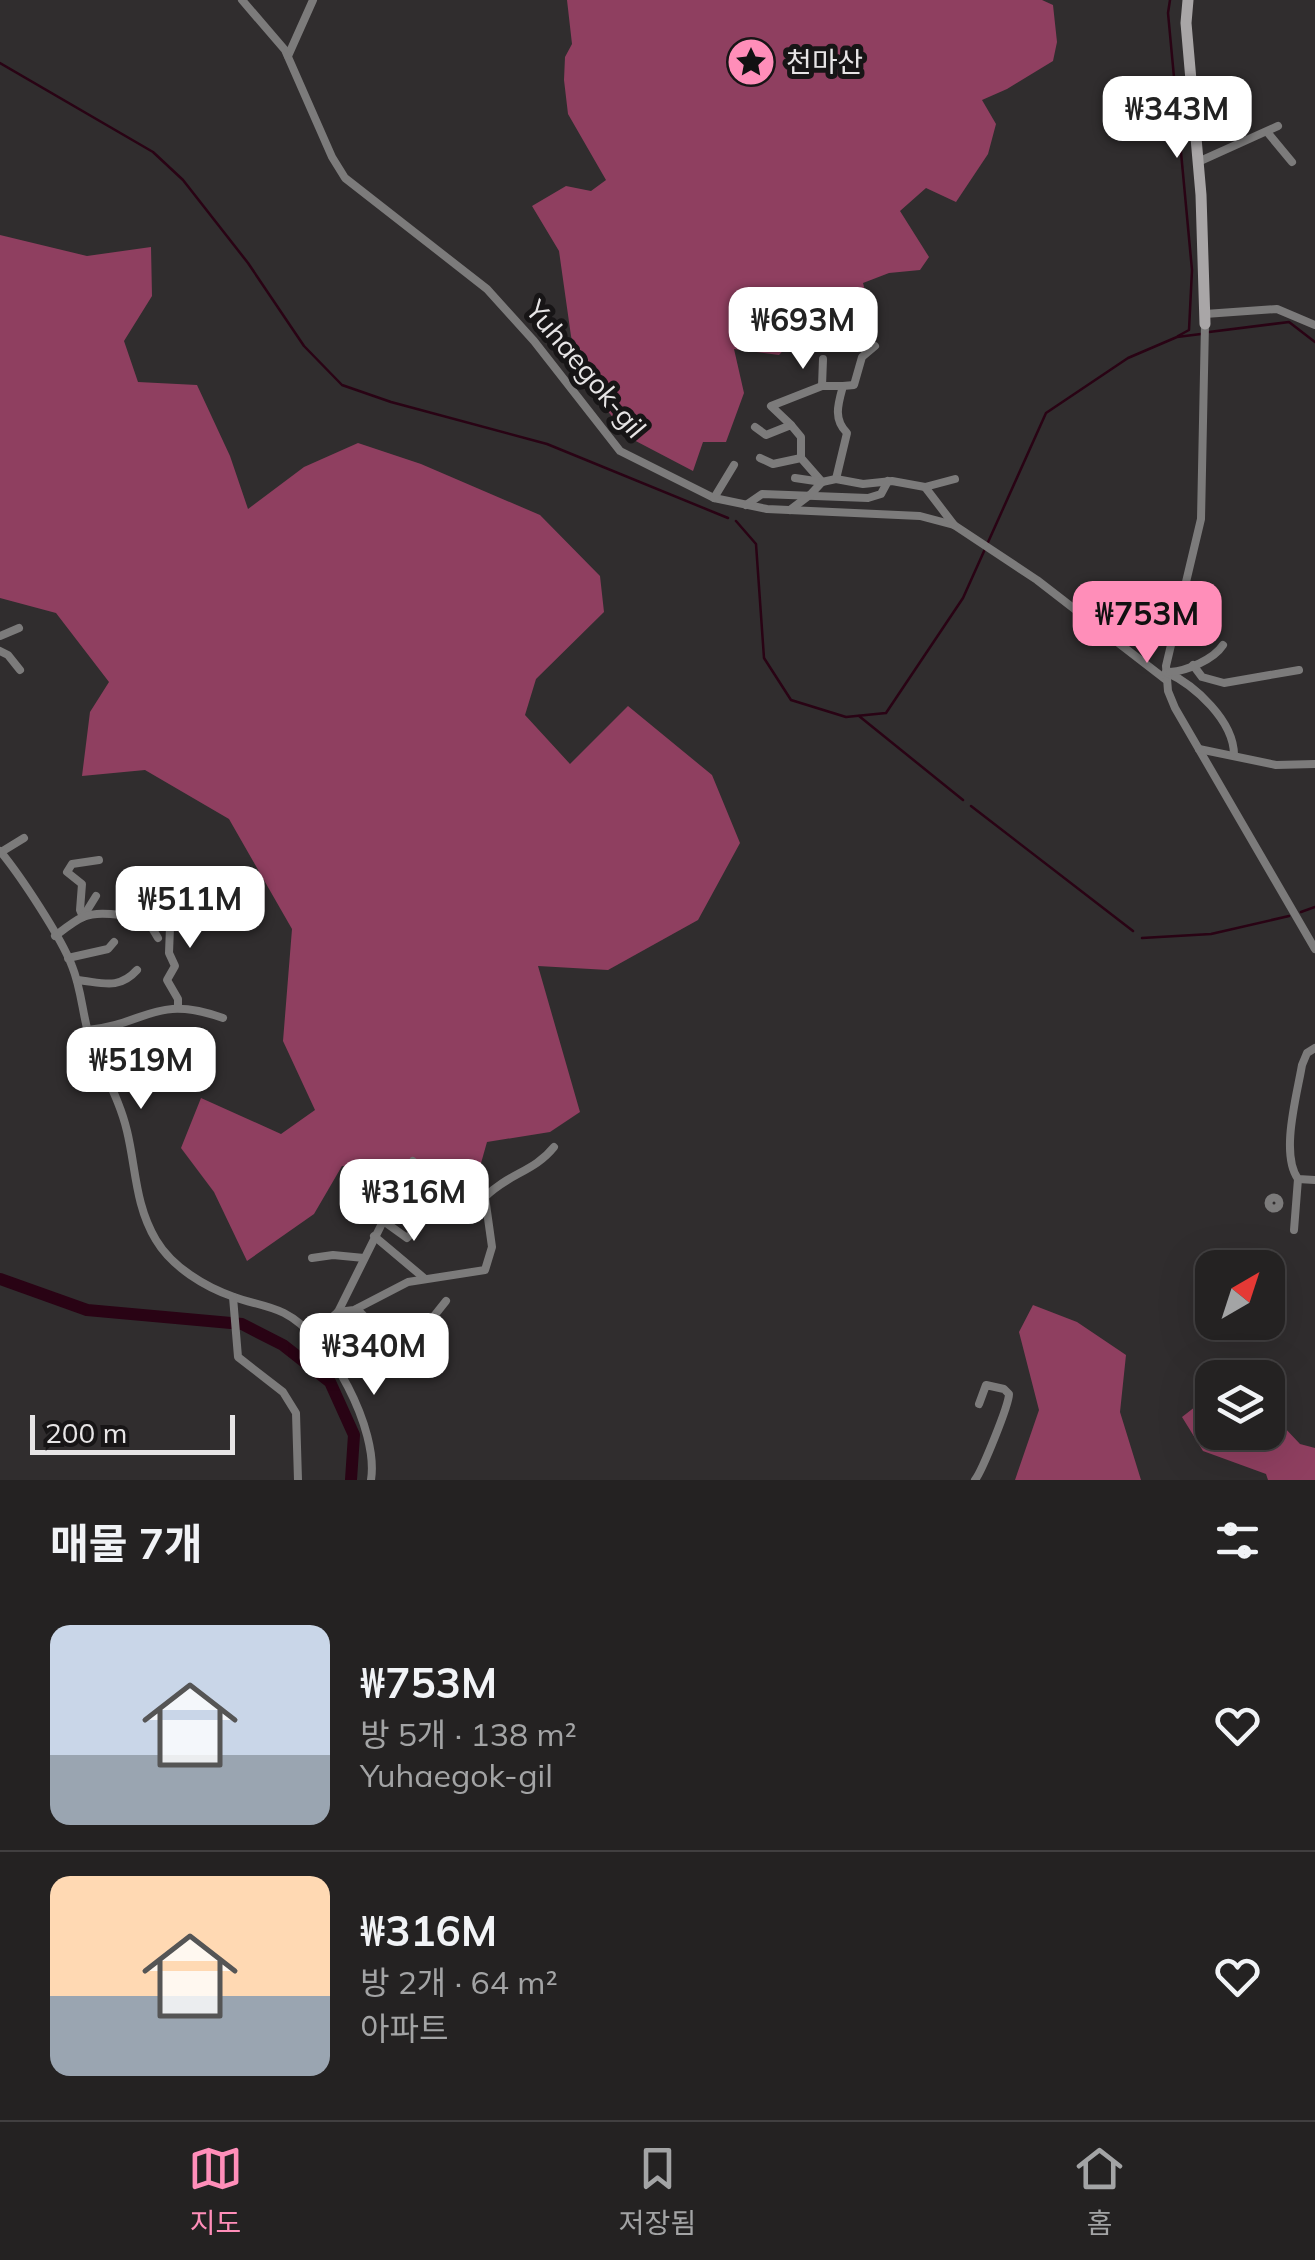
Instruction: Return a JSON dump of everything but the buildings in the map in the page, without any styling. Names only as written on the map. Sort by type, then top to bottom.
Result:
[{"type":"street","name":"Yuhaegok-gil","points":[[242,0],[288,56],[345,178],[487,289],[534,340],[620,452],[714,498],[789,510],[920,516],[954,525],[1002,554],[1166,676],[1193,688],[1229,730],[1234,755]]},
{"type":"street","points":[[288,56],[314,0]]},
{"type":"street","points":[[1188,0],[1186,23],[1198,162],[1206,340],[1201,518],[1167,652],[1166,676],[1176,708],[1315,949]]},
{"type":"street","points":[[1198,162],[1278,126]]},
{"type":"street","points":[[1268,133],[1292,162]]},
{"type":"street","points":[[1205,319],[1277,309],[1315,325]]},
{"type":"street","points":[[822,482],[801,458],[801,436],[771,406],[822,386],[854,385],[862,357],[875,346]]},
{"type":"street","points":[[822,386],[824,359]]},
{"type":"street","points":[[836,480],[847,433],[840,426],[837,411],[842,386]]},
{"type":"street","points":[[755,427],[766,435],[791,425]]},
{"type":"street","points":[[760,458],[773,464],[801,458]]},
{"type":"street","points":[[714,498],[734,466]]},
{"type":"street","points":[[795,478],[863,484],[888,481],[925,488],[955,479]]},
{"type":"street","points":[[746,504],[762,494],[868,498],[881,494],[888,481]]},
{"type":"street","points":[[789,510],[822,482]]},
{"type":"street","points":[[925,488],[954,525]]},
{"type":"street","points":[[0,636],[19,628]]},
{"type":"street","points":[[1166,676],[1217,654],[1223,644]]},
{"type":"street","points":[[0,651],[20,670]]},
{"type":"street","points":[[1193,665],[1202,677],[1224,683],[1298,670]]},
{"type":"street","points":[[1200,749],[1276,764],[1315,764]]},
{"type":"street","points":[[24,838],[1,852],[55,936],[77,980],[88,1030],[127,1130],[139,1202],[156,1240],[184,1270],[233,1297],[287,1314],[312,1335],[340,1374],[369,1430],[372,1480]]},
{"type":"street","points":[[83,917],[82,884],[67,872],[72,864],[100,860]]},
{"type":"street","points":[[55,936],[83,917],[96,896]]},
{"type":"street","points":[[83,917],[104,914],[146,918],[159,913],[170,927],[169,954],[174,966],[166,980],[178,999],[178,1008]]},
{"type":"street","points":[[146,918],[158,938]]},
{"type":"street","points":[[68,958],[108,949],[114,942]]},
{"type":"street","points":[[77,980],[111,986],[131,978],[138,970]]},
{"type":"street","points":[[88,1030],[106,1028],[147,1012],[178,1008],[197,1008],[222,1018]]},
{"type":"street","points":[[106,1028],[129,1041]]},
{"type":"street","points":[[1294,1230],[1298,1179],[1290,1163],[1296,1098],[1304,1058],[1315,1048]]},
{"type":"street","points":[[338,1312],[357,1309],[399,1286],[424,1278],[485,1270],[492,1246],[485,1198],[508,1176],[540,1163],[554,1146]]},
{"type":"street","points":[[312,1335],[338,1312],[413,1161]]},
{"type":"street","points":[[1298,1179],[1315,1180]]},
{"type":"street","points":[[1279,1204],[1295,1205]]},
{"type":"street","points":[[382,1220],[407,1238],[410,1234]]},
{"type":"street","points":[[374,1236],[424,1278]]},
{"type":"street","points":[[312,1258],[364,1258]]},
{"type":"street","points":[[233,1297],[238,1357],[283,1392],[296,1413],[298,1480]]},
{"type":"street","points":[[357,1309],[404,1355],[446,1301]]},
{"type":"street","points":[[975,1480],[983,1470],[995,1431],[1010,1401],[1009,1394],[1004,1389],[986,1386],[979,1404]]},
{"type":"shaded area","points":[[567,0],[1042,0],[1053,5],[1057,42],[1053,61],[982,100],[996,124],[988,154],[956,202],[926,188],[900,211],[929,257],[920,270],[889,273],[863,283],[874,325],[862,337],[826,325],[789,344],[779,355],[734,349],[744,393],[726,442],[703,442],[693,471],[630,438],[582,380],[571,336],[559,251],[532,206],[566,186],[591,191],[606,180],[568,114],[565,57],[572,44]]},
{"type":"shaded area","points":[[0,235],[87,256],[151,247],[152,296],[124,341],[138,382],[197,385],[230,456],[248,509],[304,467],[358,443],[421,464],[540,515],[600,576],[604,612],[536,679],[525,715],[570,764],[628,706],[712,775],[740,843],[698,920],[608,970],[538,966],[580,1112],[550,1132],[487,1142],[470,1202],[428,1177],[342,1166],[314,1214],[247,1261],[214,1192],[181,1148],[201,1098],[281,1134],[315,1110],[283,1041],[292,929],[229,819],[145,770],[82,776],[90,712],[109,682],[56,613],[0,598]]},
{"type":"shaded area","points":[[1033,1305],[1077,1322],[1126,1355],[1120,1412],[1141,1480],[1015,1480],[1039,1410],[1019,1332]]},
{"type":"shaded area","points":[[1195,1407],[1195,1438],[1182,1417]]},
{"type":"shaded area","points":[[1285,1428],[1300,1444],[1315,1448],[1315,1480],[1268,1480],[1266,1474],[1203,1451],[1285,1450]]},
{"type":"waterway","points":[[1170,0],[1168,13],[1192,270],[1189,330],[1178,336]]},
{"type":"waterway","points":[[0,63],[153,152],[183,180],[248,263],[304,346],[342,385],[547,444],[728,518]]},
{"type":"waterway","points":[[1209,332],[1289,322],[1315,342]]},
{"type":"waterway","points":[[736,521],[756,544],[764,658],[791,700],[846,717],[886,713],[963,598],[1046,413],[1128,358],[1177,337],[1201,334]]},
{"type":"waterway","points":[[859,716],[963,800]]},
{"type":"waterway","points":[[971,806],[1133,931]]},
{"type":"waterway","points":[[1301,912],[1315,907]]},
{"type":"waterway","points":[[1142,938],[1211,934],[1289,916]]},
{"type":"waterway","points":[[0,1279],[87,1310],[242,1324],[283,1345],[330,1382],[354,1435],[351,1480]]},
{"type":"place","name":"천마산","points":[[751,62]]}]
